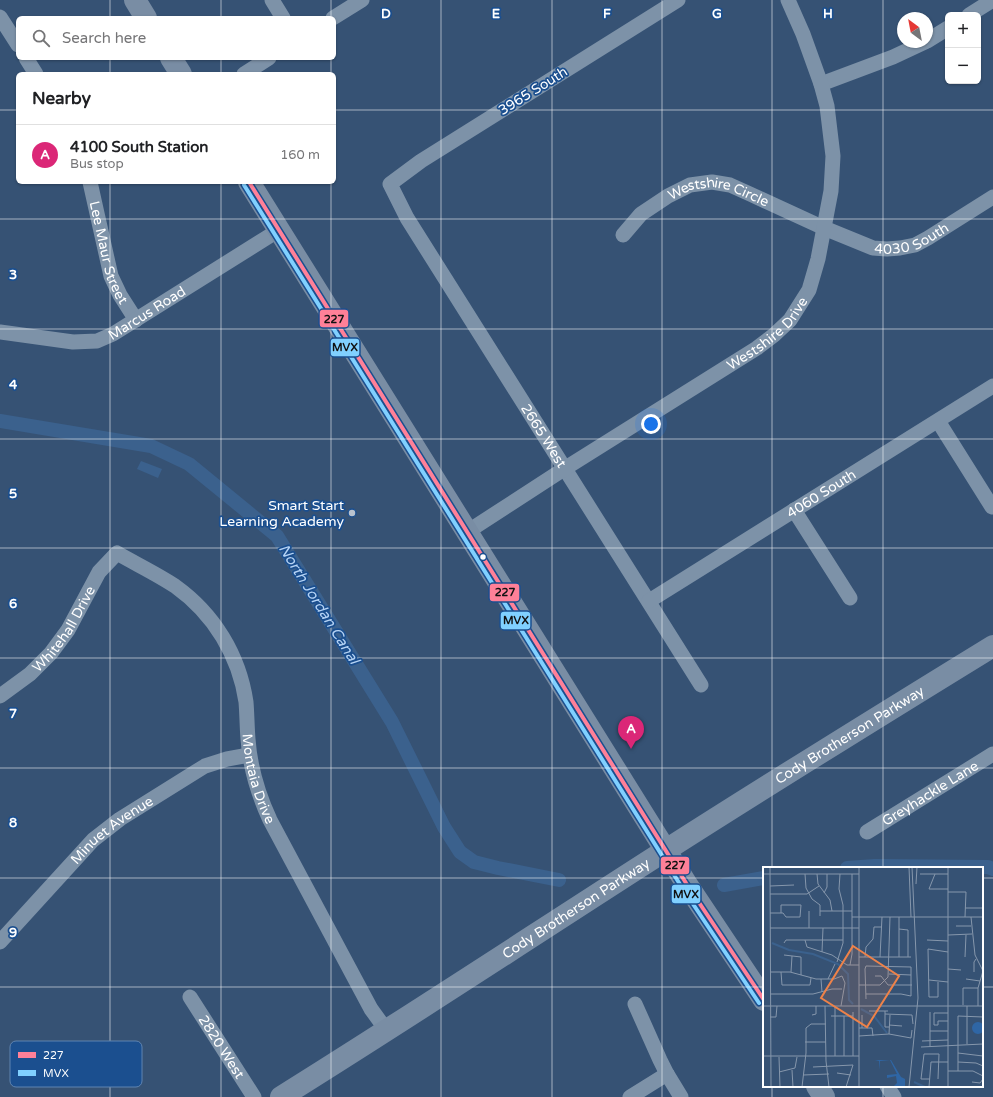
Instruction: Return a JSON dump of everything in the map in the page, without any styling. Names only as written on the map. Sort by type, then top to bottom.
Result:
[{"type":"main road","points":[[135,0],[145,16]]},
{"type":"main road","points":[[172,60],[180,72]]},
{"type":"main road","points":[[250,184],[686,883],[763,998]]},
{"type":"main road","name":"Cody Brotherson Parkway","points":[[294,1094],[387,1031],[666,850],[993,646]]},
{"type":"main road","points":[[818,1087],[824,1097]]},
{"type":"street","points":[[272,0],[282,16]]},
{"type":"street","points":[[336,16],[362,0]]},
{"type":"street","name":"3965 South","points":[[390,184],[421,161],[678,0]]},
{"type":"street","name":"Westshire Drive","points":[[467,532],[564,468],[757,348],[790,320],[809,290],[818,259],[831,191],[833,156],[827,106],[821,84],[803,34],[788,0]]},
{"type":"street","points":[[974,12],[993,0]]},
{"type":"street","points":[[0,17],[16,43]]},
{"type":"street","points":[[933,37],[945,30]]},
{"type":"street","points":[[821,84],[893,57],[912,48]]},
{"type":"street","points":[[27,60],[35,72]]},
{"type":"street","points":[[247,72],[266,60]]},
{"type":"street","name":"Westshire Circle","points":[[623,235],[641,214],[668,196],[690,185],[712,182],[730,185],[824,228]]},
{"type":"street","name":"Lee Maur Street","points":[[90,184],[112,276],[118,291],[136,320]]},
{"type":"street","name":"2665 West","points":[[390,184],[407,218],[701,685]]},
{"type":"street","name":"4030 South","points":[[824,228],[873,248],[900,248],[915,245],[928,238],[993,197]]},
{"type":"street","name":"Marcus Road","points":[[0,332],[73,342],[97,341],[136,320],[278,230]]},
{"type":"street","name":"4060 South","points":[[649,601],[993,386]]},
{"type":"street","points":[[938,420],[992,507]]},
{"type":"street","points":[[794,510],[850,598]]},
{"type":"street","name":"Whitehall Drive","points":[[0,696],[30,674],[51,653],[68,630],[99,572],[117,553]]},
{"type":"street","name":"Montaia Drive","points":[[117,553],[169,582],[188,596],[201,608],[223,636],[236,663],[243,686],[250,755],[257,787],[263,804],[270,820],[371,1009],[387,1031]]},
{"type":"street","name":"Greyhackle Lane","points":[[867,832],[993,754]]},
{"type":"street","name":"Minuet Avenue","points":[[0,942],[93,840],[120,819],[205,766],[227,759],[250,755]]},
{"type":"street","name":"2820 West","points":[[190,997],[254,1097]]},
{"type":"street","points":[[635,1004],[667,1074],[681,1097]]},
{"type":"street","points":[[630,1097],[667,1074]]},
{"type":"street","points":[[888,1087],[894,1097]]},
{"type":"water","points":[[141,461],[162,469],[158,478],[137,469]]},
{"type":"waterway","name":"North Jordan Canal","points":[[0,421],[151,446],[189,464],[277,536],[392,722],[444,827],[460,852],[474,862],[559,880]]},
{"type":"waterway","name":"North Jordan Canal","points":[[861,867],[988,867],[993,869]]},
{"type":"waterway","name":"North Jordan Canal","points":[[724,885],[763,878]]},
{"type":"transit line","name":"227","points":[[250,184],[686,883],[763,998]]},
{"type":"transit line","name":"MVX","points":[[244,185],[681,886],[759,1003]]},
{"type":"place","name":"Smart Start Learning Academy","points":[[352,513]]},
{"type":"place","name":"4100 South Station","points":[[631,749]]}]
